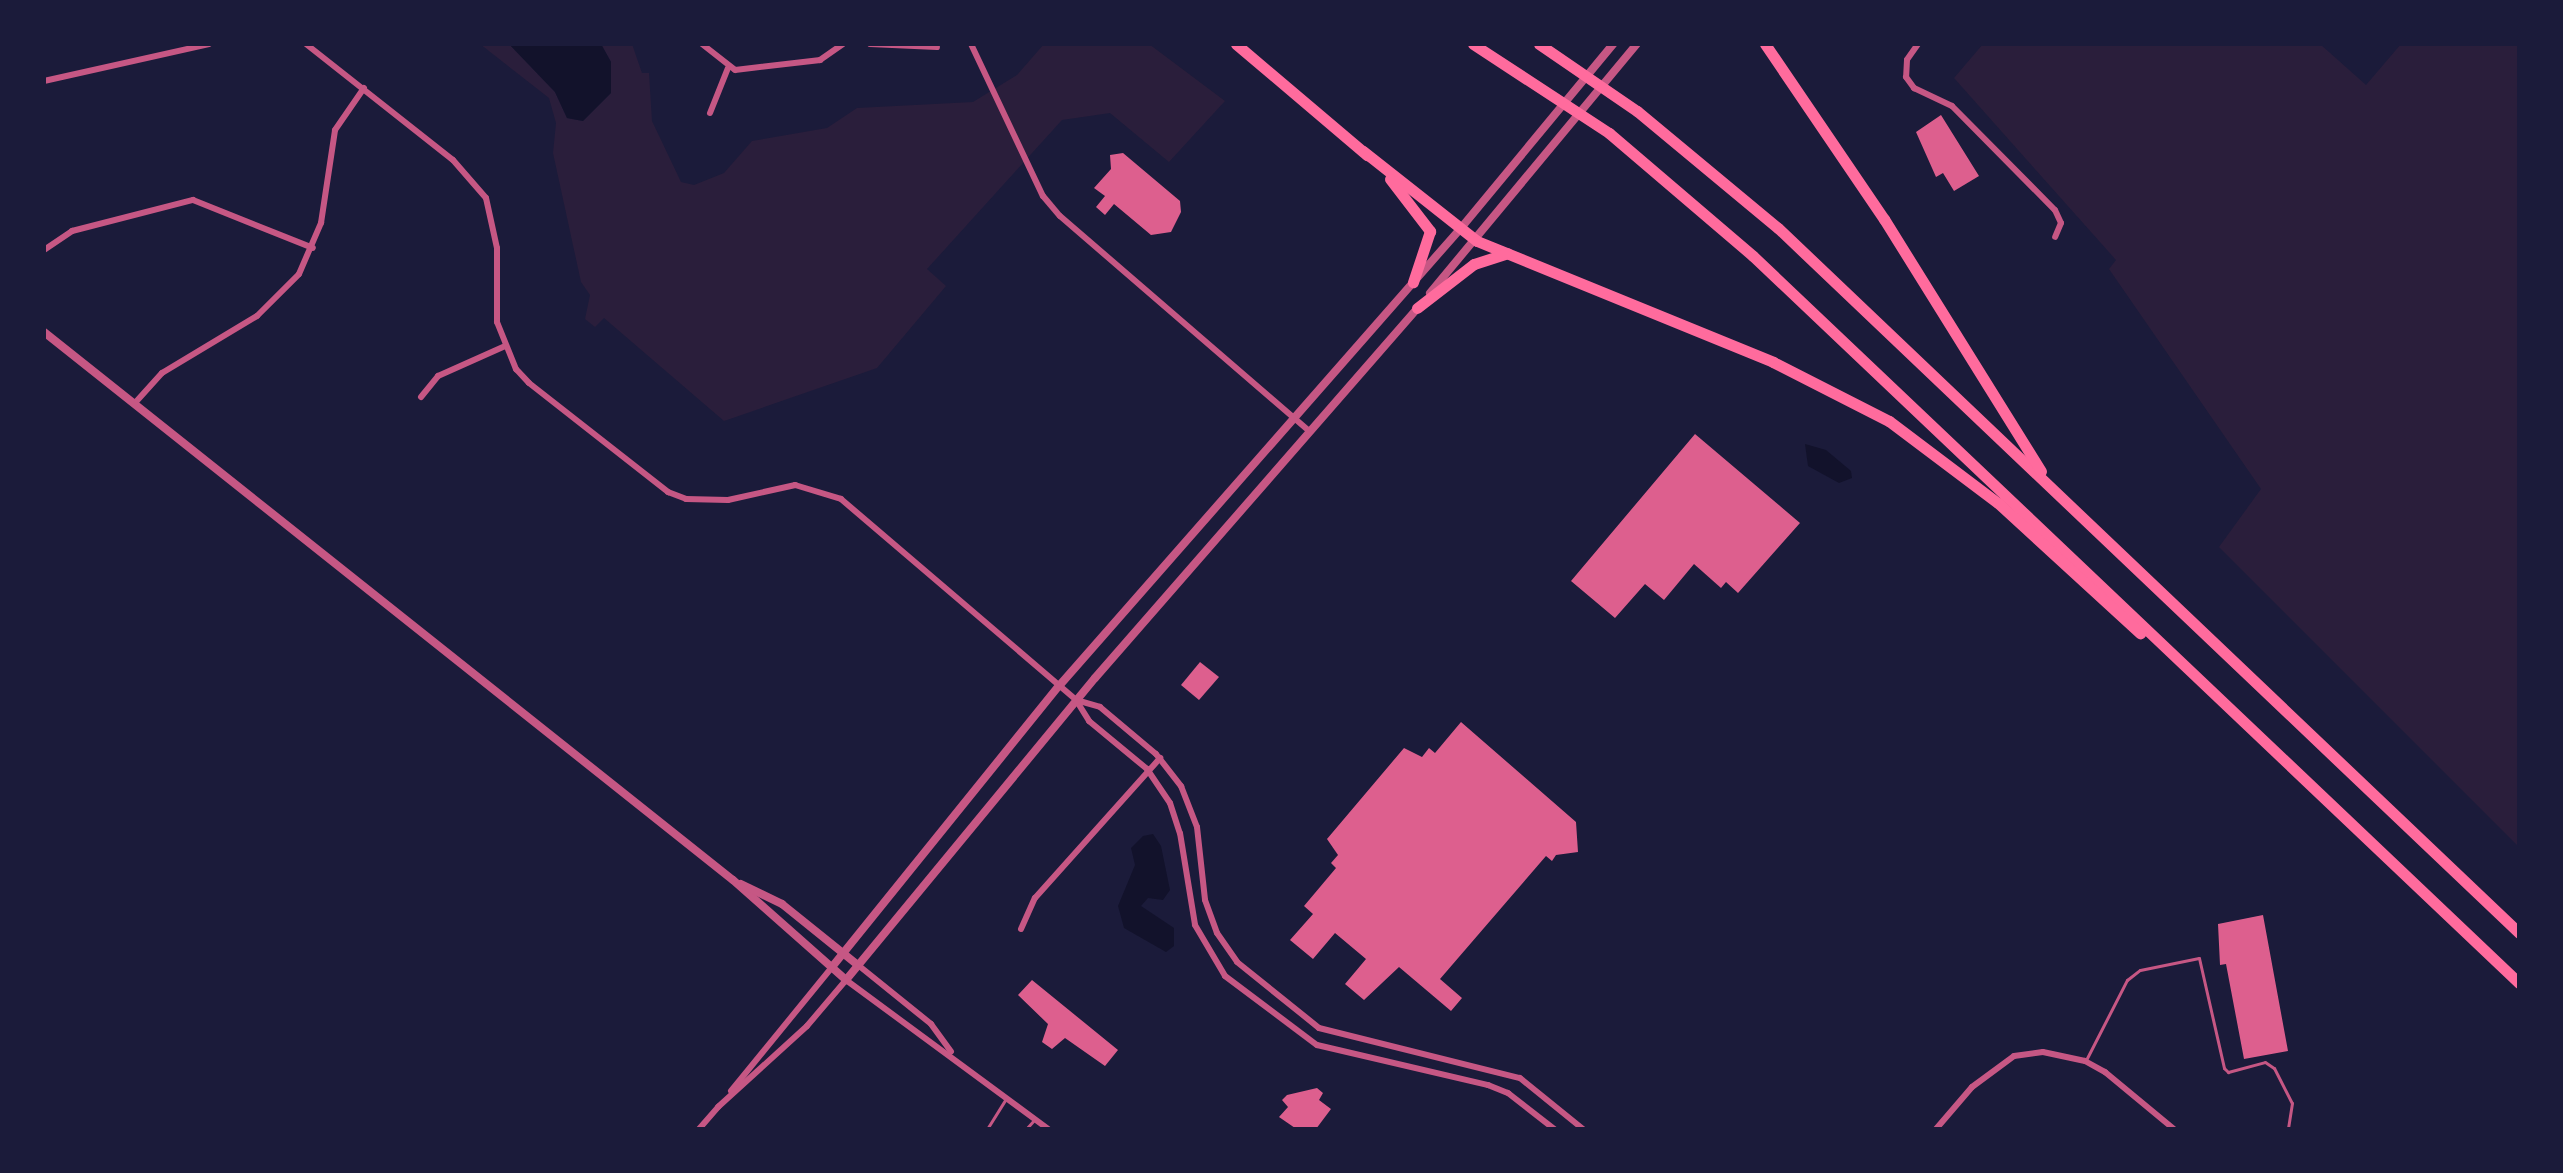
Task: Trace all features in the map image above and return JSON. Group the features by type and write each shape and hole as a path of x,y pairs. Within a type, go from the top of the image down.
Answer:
{"highway":[{"path":"1236,44 1363,151 1477,241 1773,362 1889,421 1998,503 2196,679"},
{"path":"1473,44 1535,81 1609,133 1832,329 2196,679 2519,983"},
{"path":"1539,44 1637,111 1778,228 2519,933"},
{"path":"1765,44 1884,219 2050,486"},
{"path":"1363,151 1427,224 1430,241 1413,282"},
{"path":"1417,308 1474,264 1507,253"}],"street":[{"path":"44,81 209,44"},
{"path":"306,44 453,160 486,198 497,248 497,322 505,346 529,383 668,492 686,499 728,500 795,485 835,495 1076,700 1089,721 1147,769 1170,803 1180,833 1195,925 1225,976 1317,1045 1488,1085 1508,1093 1554,1129"},
{"path":"702,44 728,68 820,60 841,45 850,44"},
{"path":"870,44 937,47"},
{"path":"971,44 1051,206 1308,430"},
{"path":"699,1129 1059,686 1461,228 1613,44"},
{"path":"718,1107 807,1026 1076,700 1308,430 1477,241 1637,44"},
{"path":"1918,44 1907,60 1906,77 1914,88 1952,106 2055,210 2061,223 2055,237"},
{"path":"710,113 728,68"},
{"path":"134,404 162,373 283,295 313,248 335,130 364,88"},
{"path":"44,250 72,231 193,200 313,248"},
{"path":"44,332 733,880 846,980 919,1039 953,1055 1048,1129"},
{"path":"421,397 438,376 505,346"},
{"path":"1076,700 1100,707 1160,758 1189,804 1205,900 1217,933 1237,962 1319,1028 1520,1078 1583,1129"},
{"path":"1021,929 1035,898 1160,758"},
{"path":"733,880 782,904 844,953 931,1024 953,1055"},
{"path":"1936,1129 1972,1087 2014,1056 2043,1052 2085,1061 2174,1129"}],"lane":[{"path":"2085,1061 2127,980 2140,970 2199,958 2224,1068 2228,1072 2265,1062 2274,1068 2292,1103 2288,1129"},
{"path":"987,1129 1007,1097"},
{"path":"1026,1129 1034,1119"}],"shaded area":[{"path":"480,44 509,44 555,92 567,118 583,121 611,93 611,62 601,44 632,44 642,73 649,73 652,121 681,182 694,185 724,173 752,141 827,128 857,108 973,102 1017,75 1044,44 1149,44 1225,101 1169,162 1110,113 1062,120 927,269 946,286 877,368 724,421 604,318 595,327 585,319 590,295 581,282 553,153 556,123 549,98"},
{"path":"509,44 601,44 611,62 611,93 583,121 567,118 555,92"},
{"path":"1983,44 2320,44 2366,85 2401,44 2519,44 2519,847 2219,547 2261,489 2109,269 2116,260 1954,78"},
{"path":"1805,444 1826,450 1851,471 1852,478 1839,483 1808,466"},
{"path":"1153,834 1161,846 1170,890 1163,900 1148,898 1141,906 1174,928 1174,946 1166,952 1124,928 1118,906 1135,865 1131,848 1143,836"}],"building":[{"path":"1941,115 1979,176 1954,191 1943,173 1936,177 1916,132"},
{"path":"1123,153 1180,201 1181,212 1171,232 1151,235 1114,204 1105,215 1096,207 1105,196 1094,188 1111,169 1110,155"},
{"path":"1695,434 1800,523 1738,593 1726,582 1721,588 1694,564 1664,600 1645,584 1615,618 1571,581"},
{"path":"1200,662 1219,677 1199,700 1181,685"},
{"path":"1461,722 1576,822 1578,852 1556,855 1552,861 1546,856 1440,979 1462,998 1451,1011 1399,967 1364,1000 1345,984 1366,959 1335,933 1313,959 1290,940 1313,914 1304,906 1336,868 1331,863 1338,855 1327,839 1404,748 1422,757 1429,748 1435,753"},
{"path":"2263,915 2288,1051 2244,1059 2226,964 2220,965 2218,924"},
{"path":"1032,980 1118,1050 1105,1066 1065,1038 1052,1049 1042,1042 1048,1024 1018,995"},
{"path":"1317,1088 1323,1093 1319,1100 1331,1109 1316,1129 1295,1128 1279,1117 1288,1107 1282,1100 1287,1095"}]}
